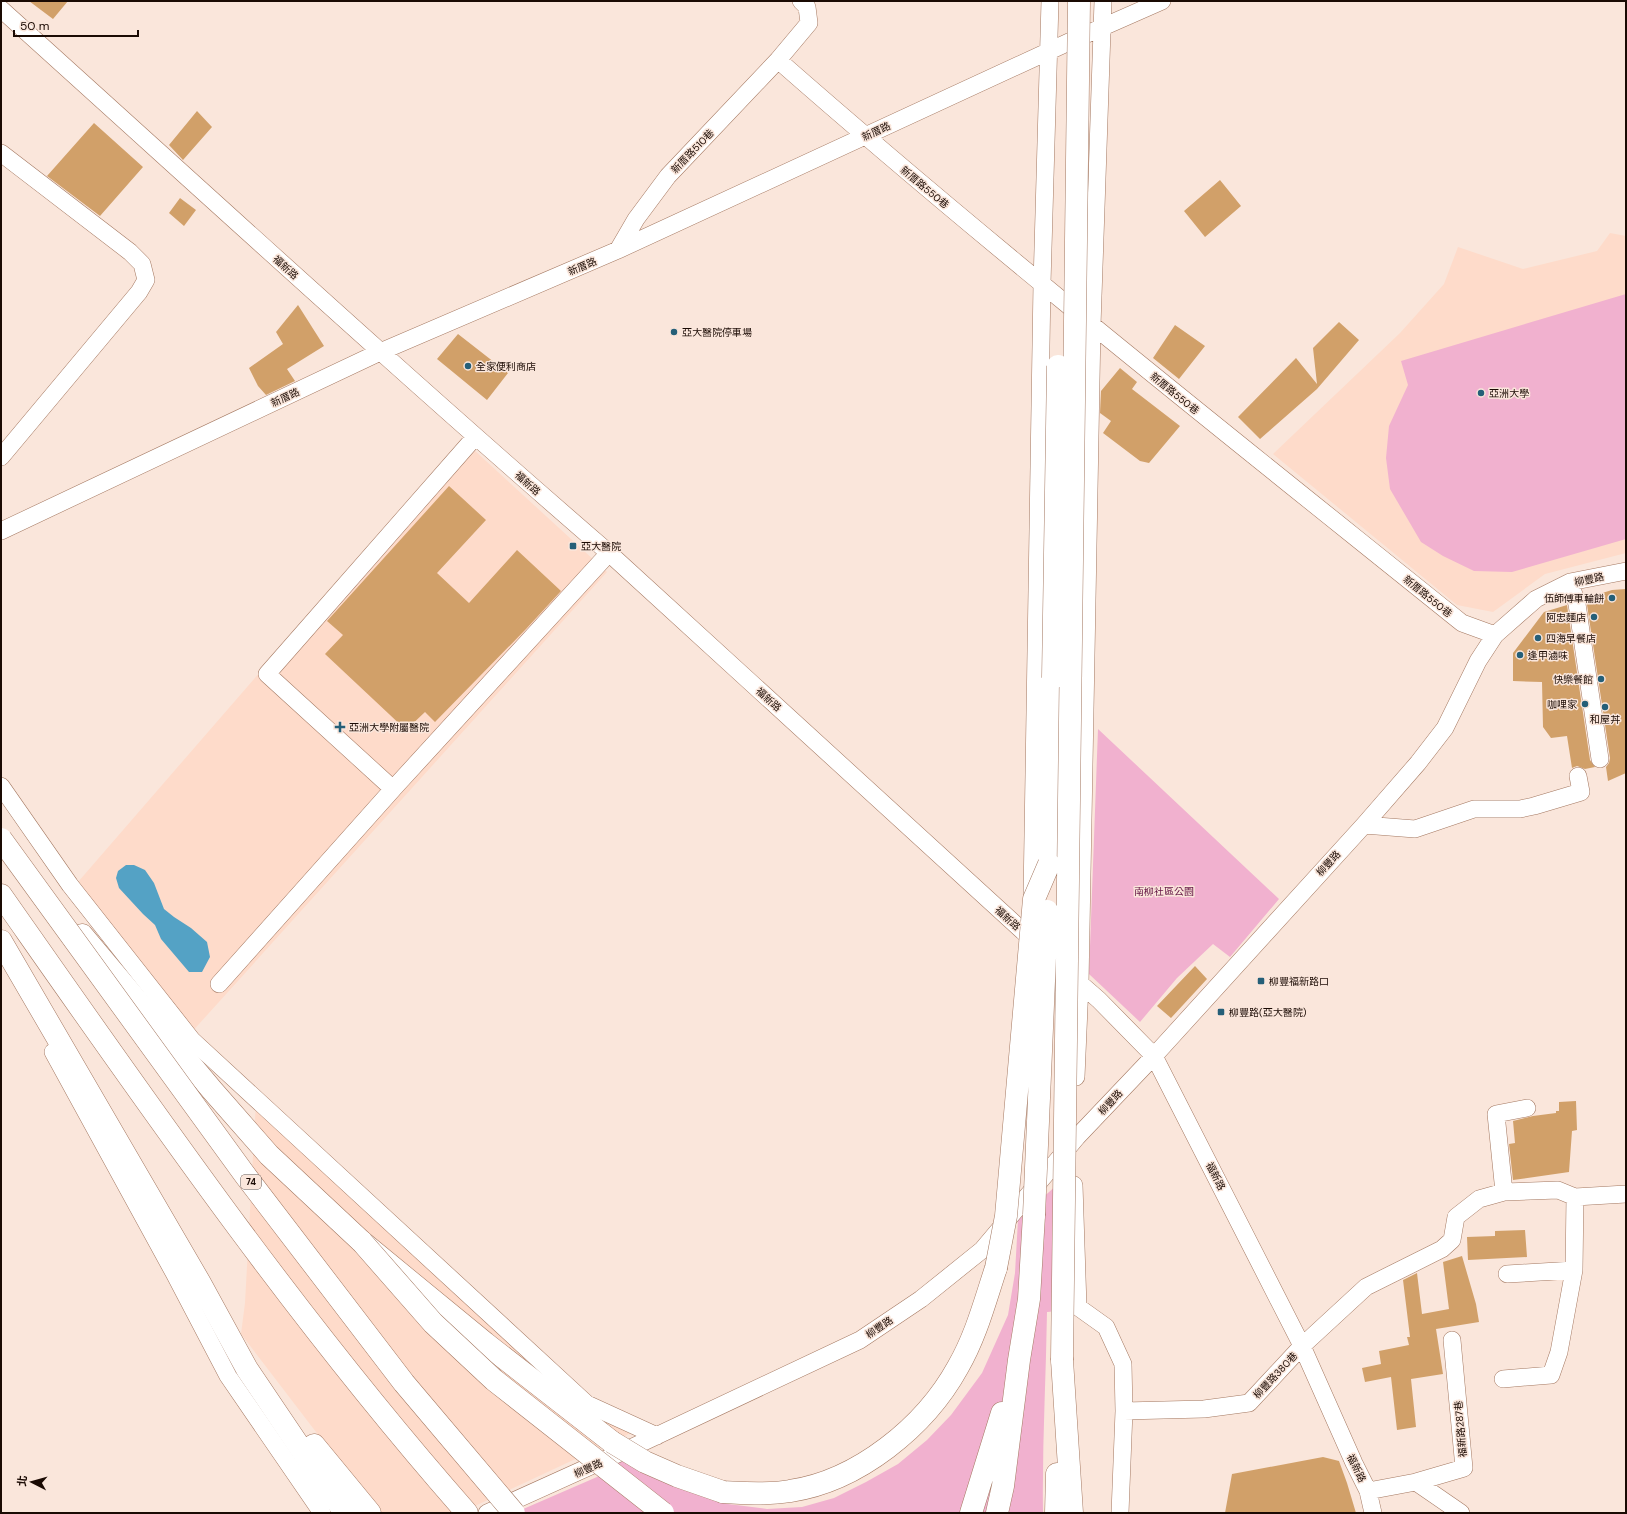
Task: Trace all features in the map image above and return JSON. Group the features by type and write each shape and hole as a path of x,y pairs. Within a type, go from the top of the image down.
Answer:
{"highway":[{"path":"997,1513 1003,1486 1019,1360 1029,1299 1034,1215 1049,864 1065,1"},
{"path":"1056,1513 1062,1360 1076,137 1079,1"},
{"path":"1,829 64,914 212,1090 269,1155 362,1242 574,1414 612,1442 646,1462 677,1476 723,1492 755,1494 790,1492 826,1482 853,1470 883,1452 918,1420 939,1395 958,1367 979,1320 996,1268 1006,1216 1034,899 1049,864"},
{"name":"74","path":"1,839 245,1174 394,1370 514,1513"},
{"path":"1,895 122,1068 251,1245 340,1360 430,1471 467,1513"},
{"path":"1,941 200,1283 247,1369 334,1498 346,1513"},
{"path":"362,1242 433,1323 494,1380 663,1513"},
{"path":"200,1283 299,1426 370,1513"},
{"path":"971,1513 1019,1360"},
{"path":"1062,1360 1072,1513"}],"street":[{"path":"1009,1218 1032,940 1042,284 1050,1"},
{"path":"1103,1 1092,326 1080,984 1073,1142 1078,1307 1106,1327 1123,1364 1124,1411 1120,1513"},
{"name":"新厝路","path":"1,531 380,352 618,250 1049,51 1162,1"},
{"name":"新厝路510巷","path":"618,250 636,219 668,176 778,60 809,23 806,3"},
{"name":"福新路","path":"1,9 380,352 475,437 609,553 1080,984 1154,1056 1302,1346 1368,1491 1374,1513"},
{"path":"778,60 865,136"},
{"name":"新厝路550巷","path":"865,136 1092,326 1462,623 1495,635"},
{"path":"1,153 130,252 142,264 146,280 139,292 1,457"},
{"path":"393,789 267,674 475,437"},
{"path":"219,984 393,789 609,553"},
{"name":"柳豐路","path":"487,1513 657,1436 860,1340 921,1299 982,1250 1073,1142 1154,1056 1364,825 1445,728 1478,661 1495,635 1536,599 1570,582 1626,571"},
{"path":"1570,582 1577,604 1600,759"},
{"path":"1364,825 1415,829 1474,810 1520,809 1534,806 1581,792 1578,776"},
{"path":"1,786 70,885 192,1040 587,1404 657,1436"},
{"path":"1,959 10,972 228,1376 322,1513"},
{"path":"1504,1192 1496,1114 1527,1108"},
{"name":"柳豐路380巷","path":"1124,1411 1204,1409 1249,1403 1302,1346 1366,1287 1442,1249 1452,1240 1456,1217 1479,1199 1504,1192 1558,1190 1575,1197 1626,1194"},
{"path":"1503,1379 1551,1375 1559,1352 1574,1270 1575,1197"},
{"path":"1506,1274 1574,1270"},
{"name":"福新路287巷","path":"1368,1491 1416,1482 1464,1468 1452,1340"},
{"path":"1416,1482 1461,1513"}],"shaded area":[{"name":"亞洲大學","path":"1610,233 1626,236 1626,553 1545,574 1493,612 1457,605 1273,454 1400,333 1444,284 1458,247 1523,269 1597,251"},
{"name":"亞洲大學附屬醫院","path":"462,439 607,572 190,1034 78,882"},
{"path":"256,1101 631,1433 460,1513 378,1513 241,1334 245,1303"}],"green space":[{"name":"亞洲大學","path":"1626,294 1626,539 1512,572 1474,571 1443,556 1421,542 1390,489 1386,458 1389,426 1408,385 1401,361"},
{"name":"南柳社區公園","path":"1098,729 1279,899 1230,957 1213,944 1177,978 1140,1022 1089,974"},
{"path":"1069,1174 1071,1310 1047,1312 1043,1513 514,1513 597,1477 623,1460 695,1492 728,1504 767,1509 802,1507 834,1498 898,1464 927,1440 951,1415 982,1373 1008,1315 1015,1273 1018,1220"}],"water":[{"path":"126,865 134,865 145,870 154,883 164,909 191,928 207,942 210,957 202,972 189,972 161,939 155,925 119,888 116,878 118,871"}],"building":[{"path":"29,1 68,1 53,19"},
{"path":"197,111 212,127 183,160 169,145"},
{"path":"94,123 143,167 100,216 47,176"},
{"path":"1220,180 1241,206 1205,237 1184,211"},
{"path":"180,198 196,210 184,226 169,213"},
{"path":"298,305 324,346 287,369 295,381 266,395 258,386 249,368 283,344 276,332"},
{"path":"1339,322 1359,340 1317,389 1260,439 1238,417 1296,358 1317,384 1313,348"},
{"path":"1175,325 1205,346 1179,379 1153,358"},
{"path":"458,334 508,373 487,400 437,359"},
{"path":"1120,368 1137,382 1132,389 1180,426 1149,463 1140,461 1103,433 1111,421 1100,413 1101,391"},
{"name":"亞洲大學附屬醫院","path":"449,486 486,520 437,573 469,603 517,550 561,591 435,722 425,712 406,730 325,654 343,635 327,621"},
{"path":"1626,589 1626,773 1608,781 1606,767 1610,758 1586,598 1612,590"},
{"path":"1567,605 1590,760 1595,767 1585,769 1577,766 1572,768 1567,736 1551,738 1543,727 1542,682 1513,681 1513,653 1544,612"},
{"path":"1195,966 1207,979 1171,1018 1157,1006"},
{"path":"1576,1101 1577,1130 1572,1131 1569,1172 1513,1180 1509,1144 1515,1143 1513,1121 1533,1116 1556,1113 1556,1111 1559,1111 1559,1102"},
{"path":"1525,1230 1527,1257 1468,1260 1467,1237 1495,1236 1495,1231"},
{"path":"1462,1256 1476,1304 1479,1322 1436,1329 1443,1374 1411,1379 1416,1427 1397,1430 1391,1377 1365,1382 1362,1368 1381,1364 1379,1351 1409,1345 1407,1337 1410,1337 1403,1280 1417,1273 1422,1314 1449,1309 1443,1262"},
{"path":"1323,1457 1339,1461 1356,1513 1225,1513 1232,1474"}],"place":[{"name":"亞大醫院停車場","path":"674,332"},
{"name":"全家便利商店","path":"468,366"},
{"name":"亞洲大學","path":"1481,393"},
{"name":"亞大醫院","path":"573,546"},
{"name":"伍師傅車輪餅","path":"1612,598"},
{"name":"阿忠麵店","path":"1594,617"},
{"name":"四海早餐店","path":"1538,638"},
{"name":"逢甲滷味","path":"1520,655"},
{"name":"快樂餐館","path":"1601,679"},
{"name":"咖哩家","path":"1585,704"},
{"name":"和屋丼","path":"1605,707"},
{"name":"亞洲大學附屬醫院","path":"340,727"},
{"name":"柳豐福新路口","path":"1261,981"},
{"name":"柳豐路(亞大醫院)","path":"1221,1012"}]}
